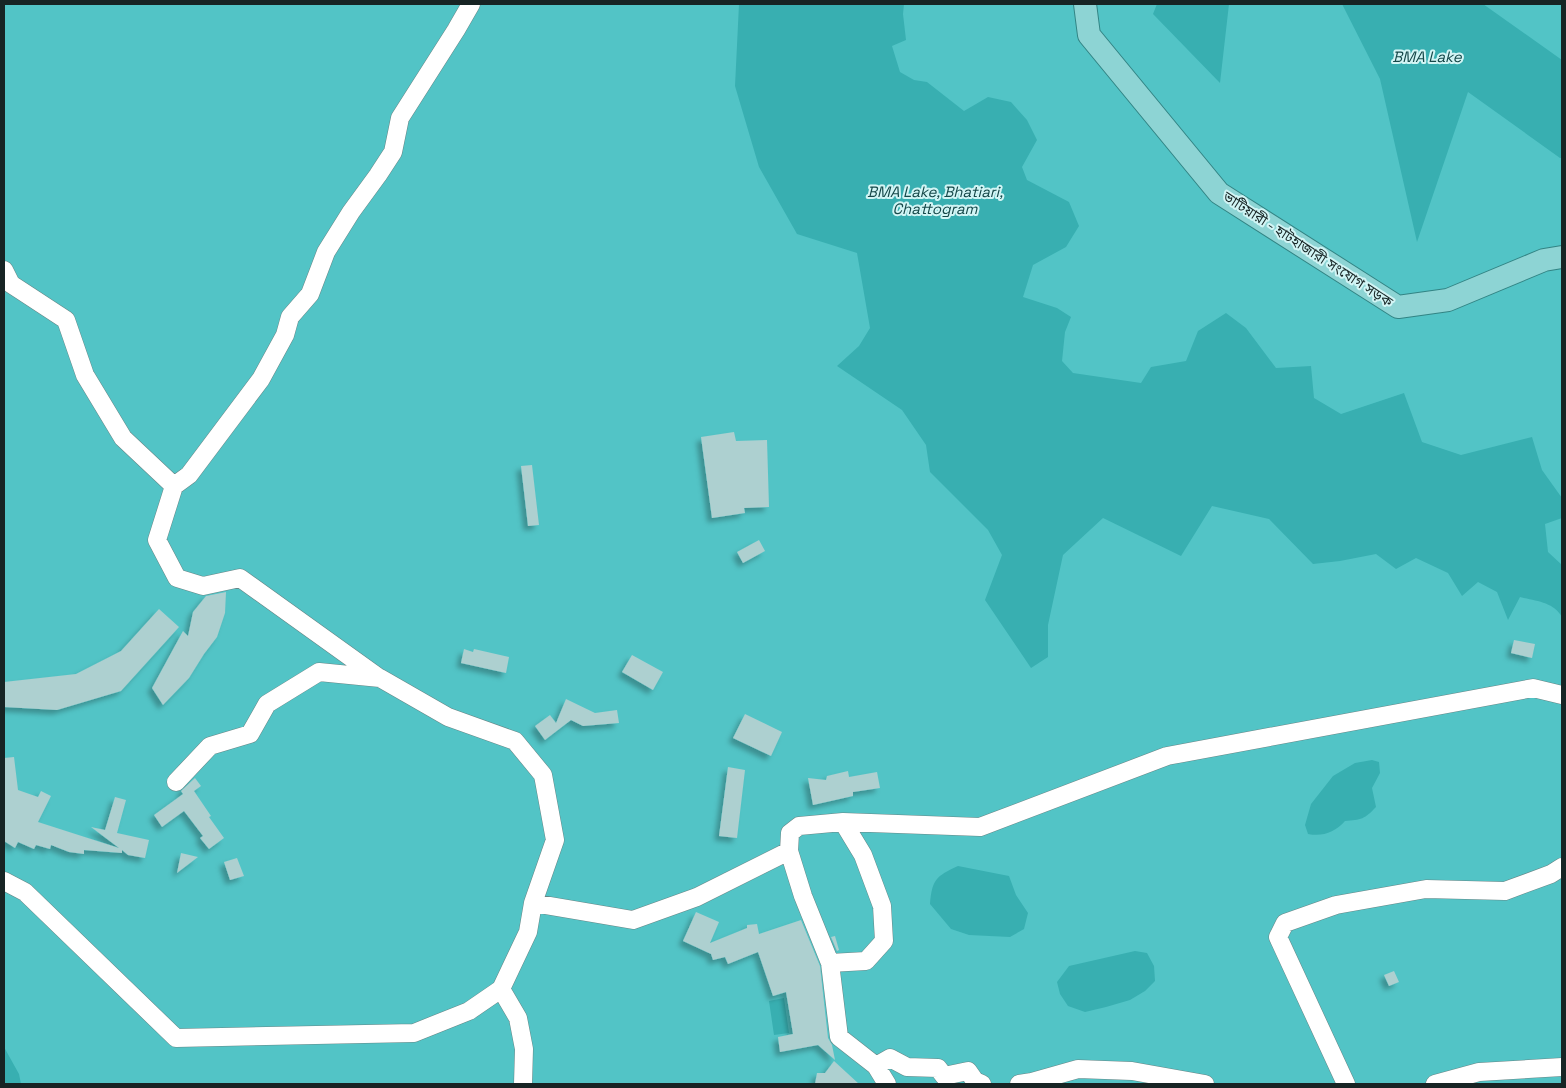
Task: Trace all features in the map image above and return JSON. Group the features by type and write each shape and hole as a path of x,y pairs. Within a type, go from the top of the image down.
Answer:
{"main road":[{"name":"ভাটিয়ারী - হাটহাজারী সংযোগ সড়ক","path":"1085,4 1089,35 1219,193 1398,307 1448,300 1544,260 1562,257"}],"street":[{"path":"4,881 25,892 176,1038 414,1033 469,1012 501,989 528,932 533,903 555,840 543,775 515,741 448,717 380,678 240,578 203,586 177,578 158,540 174,486 189,475 261,379 285,335 290,317 310,294 326,252 393,152 400,118 471,4"},
{"path":"4,270 12,284 66,320 85,375 123,438 174,486"},
{"path":"176,782 210,746 250,734 267,704 319,672 380,678"},
{"path":"887,1084 876,1066 839,1037 830,963 803,896 789,851 790,833 799,826 844,822 980,827 1167,756 1533,688 1562,695"},
{"path":"830,963 866,961 884,941 882,906 863,855 844,822"},
{"path":"533,903 633,920 697,897 789,851"},
{"path":"1346,1084 1278,937 1285,923 1336,905 1426,889 1505,891 1551,874 1562,867"},
{"path":"501,989 518,1018 524,1049 523,1084"},
{"path":"876,1066 890,1058 907,1068 924,1066 938,1068 942,1080 968,1071 975,1081 982,1084"},
{"path":"1436,1084 1479,1072 1562,1067"},
{"path":"1019,1084 1078,1069 1132,1071 1205,1084"}],"shaded area":[{"path":"4,4 1562,4 1562,1084 4,1084"}],"water":[{"name":"BMA Lake, Bhatiari, Chattogram","path":"739,4 904,4 903,14 906,40 892,46 900,72 914,80 927,82 964,111 988,97 1011,102 1027,120 1037,140 1022,167 1027,180 1069,202 1079,226 1066,247 1033,265 1023,297 1057,308 1071,317 1065,332 1062,361 1073,373 1141,383 1151,367 1186,361 1198,331 1226,313 1246,328 1276,368 1311,366 1314,398 1341,414 1404,393 1422,442 1461,455 1532,437 1542,470 1562,498 1562,518 1545,524 1548,552 1562,565 1562,617 1559,612 1549,605 1520,597 1508,620 1497,592 1478,582 1462,596 1448,573 1416,558 1396,569 1376,554 1313,564 1269,519 1212,506 1181,556 1103,518 1063,555 1048,625 1048,657 1031,668 985,600 1002,555 988,530 930,472 926,445 902,410 837,366 859,346 870,328 857,253 797,234 759,167 735,86"},
{"path":"1157,4 1229,4 1220,83 1153,14"},
{"name":"BMA Lake","path":"1342,4 1483,4 1562,60 1562,158 1468,92 1417,242 1380,79"},
{"path":"1372,760 1379,762 1380,773 1372,788 1376,807 1366,816 1345,821 1328,833 1319,835 1308,834 1305,825 1311,804 1333,776 1355,763"},
{"path":"958,866 1009,876 1016,895 1028,913 1024,929 1010,937 969,935 951,929 930,904 932,889 936,880"},
{"path":"1135,951 1147,953 1154,966 1155,981 1145,991 1130,1000 1085,1012 1068,1006 1060,994 1057,982 1069,966"},
{"path":"784,998 789,1033 774,1035 769,1001"},
{"path":"4,1047 19,1074 21,1084 4,1084"}],"building":[{"path":"734,432 736,441 767,440 769,507 744,508 745,513 712,518 701,437"},
{"path":"532,465 539,525 528,526 521,466"},
{"path":"759,540 765,551 743,563 737,552"},
{"path":"226,592 225,613 217,637 189,678 163,705 152,688 183,631 188,636 193,612 206,596"},
{"path":"159,609 179,627 121,691 57,710 4,707 4,682 76,674 121,651"},
{"path":"1514,640 1535,644 1532,658 1511,653"},
{"path":"464,649 473,652 474,649 509,657 506,673 461,663"},
{"path":"632,655 663,672 653,690 622,672"},
{"path":"566,699 595,713 617,710 619,723 583,726 571,720 545,740 535,726 550,715 556,723"},
{"path":"745,714 782,732 771,756 733,738"},
{"path":"14,757 18,790 38,797 41,791 51,796 38,822 119,848 91,827 105,830 115,797 126,800 117,833 149,840 145,858 128,855 122,850 122,853 84,850 84,854 69,852 51,845 50,849 36,845 34,849 18,842 15,848 4,841 4,758"},
{"path":"728,767 745,770 737,838 719,836"},
{"path":"848,771 849,777 877,772 880,788 853,792 853,796 813,805 808,778 826,780 827,776"},
{"path":"195,778 201,786 194,791 224,838 209,849 200,838 203,836 184,811 162,827 154,815 183,794 181,791"},
{"path":"181,853 198,857 177,873"},
{"path":"237,858 244,876 230,880 224,862"},
{"path":"696,912 719,922 710,943 747,928 747,925 757,924 759,934 801,920 820,966 828,1038 832,1045 835,1060 818,1045 780,1052 778,1037 793,1034 786,992 773,996 758,952 728,964 725,957 713,960 711,954 683,941"},
{"path":"835,936 839,950 837,951 831,937"},
{"path":"1394,971 1399,982 1389,986 1384,975"},
{"path":"834,1061 859,1084 815,1084 817,1073 825,1073"}]}
